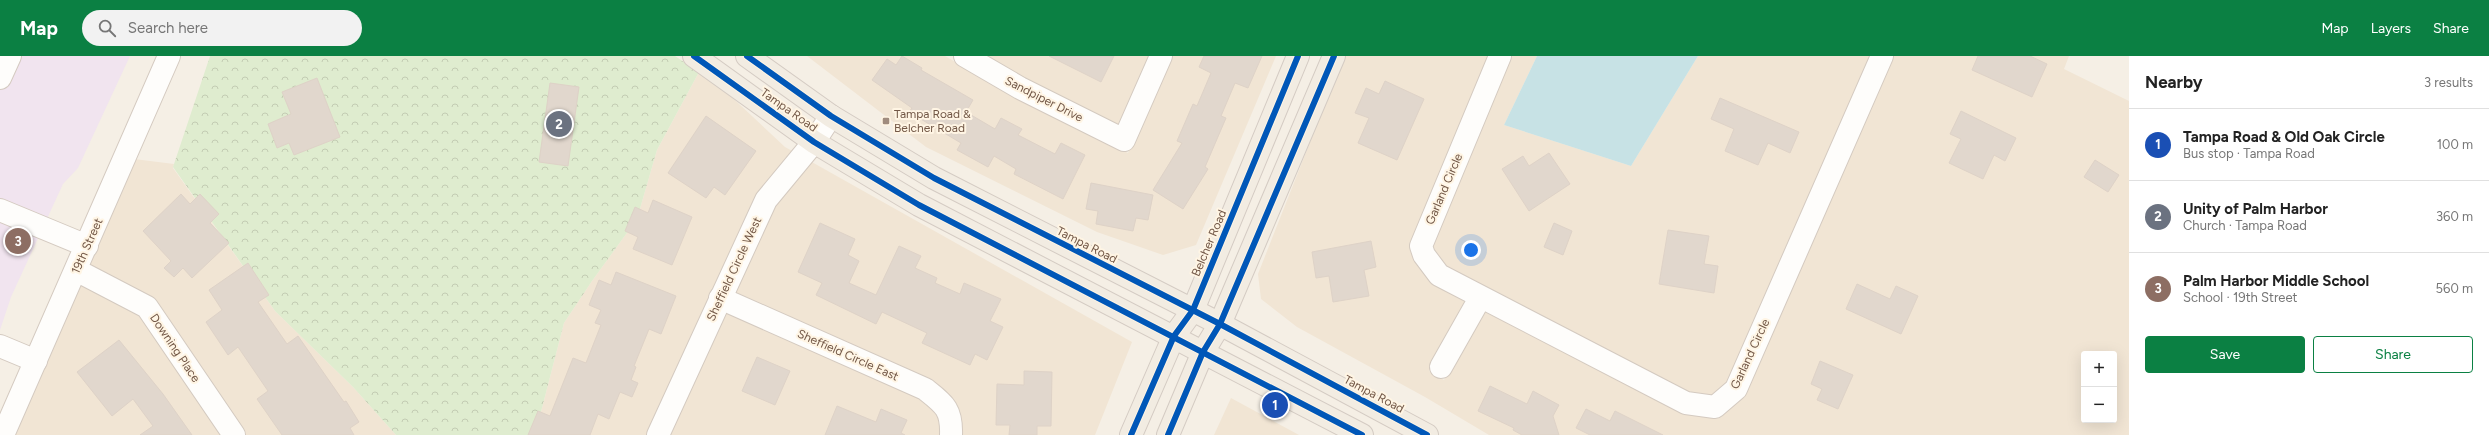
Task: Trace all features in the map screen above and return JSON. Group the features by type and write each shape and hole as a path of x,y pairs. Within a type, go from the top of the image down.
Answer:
{"main road":[{"name":"Tampa Road","path":"694,56 814,142 919,205 1174,336 1362,435"},
{"name":"Tampa Road","path":"747,56 831,116 941,182 1220,324 1427,435"},
{"name":"Belcher Road","path":"1131,435 1174,336 1193,310 1298,56"},
{"path":"1168,435 1203,352 1220,324 1334,56"}],"street":[{"path":"0,78 10,56"},
{"name":"19th Street","path":"3,435 169,56"},
{"name":"Sandpiper Drive","path":"964,56 1020,88 1124,140 1161,56"},
{"name":"Garland Circle","path":"1500,56 1421,246 1424,254 1438,275 1480,298 1686,403 1715,407 1736,389 1882,56"},
{"name":"Sheffield Circle West","path":"658,435 766,200 814,142 831,116"},
{"path":"0,210 87,246"},
{"name":"Downing Place","path":"76,270 147,307 234,435"},
{"name":"Sheffield Circle East","path":"720,298 925,389 947,406 951,424 951,435"},
{"path":"1441,367 1480,298"},
{"path":"0,346 36,361"}],"shaded area":[{"path":"0,56 130,56 78,168 63,184 11,297 0,330"},
{"path":"807,56 945,56 1016,97 1128,153 1171,56 1276,56 1196,245 1163,255 1097,232 926,147"},
{"path":"985,56 1151,56 1120,127 1025,79"},
{"path":"1344,56 1490,56 1412,242 1434,284 1467,303 1429,371 1444,380 1483,311 1682,412 1713,417 1892,56 2069,56 2064,69 2129,101 2129,435 1489,435 1425,397 1297,327 1261,299 1258,274"},
{"path":"1510,56 1537,56 1504,125 1631,166 1698,56 1873,56 1729,383 1713,397 1690,393 1445,267 1431,245"},
{"path":"699,72 722,88 785,147 794,152 648,435 535,435 564,323 592,281 637,219 657,150"},
{"path":"134,159 174,164 173,168 275,311 353,387 396,435 246,435 155,301 88,265"},
{"path":"810,161 1132,342 1095,435 960,435 960,420 956,403 931,381 732,292 774,205"},
{"path":"80,284 141,315 222,435 13,435"},
{"path":"724,311 920,397 939,412 942,435 668,435"},
{"path":"1231,398 1299,435 1214,435"}],"green space":[{"path":"210,56 675,56 699,72 657,150 637,219 592,281 564,323 535,435 396,435 353,387 275,311 173,167"}],"water":[{"path":"1537,56 1698,56 1631,166 1504,125"}],"building":[{"path":"902,56 922,68 921,70 973,100 966,112 995,129 1001,118 1022,129 1018,135 1055,154 1061,143 1085,155 1063,199 1014,174 1016,169 994,156 988,167 957,150 961,143 909,112 912,108 872,80 887,59 896,65"},
{"path":"1049,56 1114,56 1101,82"},
{"path":"1204,56 1262,56 1248,88 1235,83 1221,116 1226,118 1205,167 1208,169 1183,209 1153,190 1182,143 1177,141 1193,104 1197,106 1211,73 1199,67"},
{"path":"1978,56 2030,56 2047,64 2032,97 1972,70"},
{"path":"317,78 340,137 294,155 289,143 277,148 268,124 291,114 282,92"},
{"path":"1385,81 1424,99 1397,160 1358,143 1369,118 1355,113 1366,88 1379,94"},
{"path":"550,83 579,87 568,166 539,162"},
{"path":"1720,98 1799,132 1790,153 1768,143 1758,165 1725,151 1734,129 1711,119"},
{"path":"1961,111 2016,138 2005,161 1994,155 1983,179 1949,163 1961,139 1950,134"},
{"path":"706,116 756,151 725,195 714,187 706,198 668,173"},
{"path":"1549,153 1570,184 1529,211 1502,169 1523,156 1529,166"},
{"path":"2095,160 2119,175 2108,192 2084,177"},
{"path":"1091,183 1153,195 1148,220 1136,218 1133,231 1096,224 1098,211 1086,209"},
{"path":"181,194 190,204 200,194 219,214 210,223 229,243 192,278 183,268 174,277 164,268 171,261 143,231"},
{"path":"653,200 692,217 672,265 633,249 638,237 625,231 635,207 648,213"},
{"path":"820,223 855,239 848,255 859,261 849,283 876,295 899,246 921,256 915,268 937,278 935,283 960,294 964,283 1001,299 990,321 1003,327 987,360 975,354 970,365 922,343 927,333 882,312 876,324 816,295 822,283 798,272"},
{"path":"1554,223 1572,231 1563,255 1544,247"},
{"path":"1668,230 1709,236 1704,264 1718,266 1714,293 1659,284"},
{"path":"1371,241 1376,267 1364,270 1369,296 1333,302 1329,276 1316,278 1312,252"},
{"path":"248,263 269,295 258,302 287,344 298,336 344,402 346,401 359,422 350,428 354,435 282,435 257,399 268,391 238,347 228,355 206,322 222,310 209,290"},
{"path":"616,272 676,296 661,334 649,329 634,366 636,367 631,380 638,383 632,397 620,392 609,419 598,414 590,435 528,435 538,411 550,416 573,358 586,363 601,325 595,323 601,310 589,305 599,280 611,285"},
{"path":"1857,284 1890,299 1896,286 1918,296 1901,334 1846,309"},
{"path":"119,340 163,394 192,435 140,435 153,426 133,399 112,416 77,372"},
{"path":"757,357 790,371 775,405 742,391"},
{"path":"1820,361 1853,375 1838,409 1817,400 1822,389 1811,384"},
{"path":"1024,371 1052,372 1051,426 1037,426 1037,435 1009,435 1010,425 996,425 997,384 1024,385"},
{"path":"1490,386 1527,404 1533,391 1559,405 1553,416 1559,435 1522,435 1513,430 1514,428 1478,411"},
{"path":"837,406 876,422 881,409 907,420 901,433 905,435 825,435"},
{"path":"1586,409 1610,421 1615,411 1663,435 1590,435 1576,428"}],"cycle path":[{"path":"694,56 814,142 919,205 1362,435"},
{"path":"747,56 831,116 934,178 1220,324 1427,435"},
{"path":"1131,435 1174,336 1193,310 1298,56"},
{"path":"1168,435 1203,352 1220,324 1334,56"}],"place":[{"name":"Tampa Road & Belcher Road","path":"886,121"},
{"name":"Unity of Palm Harbor","path":"559,124"},
{"name":"Palm Harbor Middle School","path":"18,241"},
{"name":"Tampa Road & Old Oak Circle","path":"1275,405"}]}
